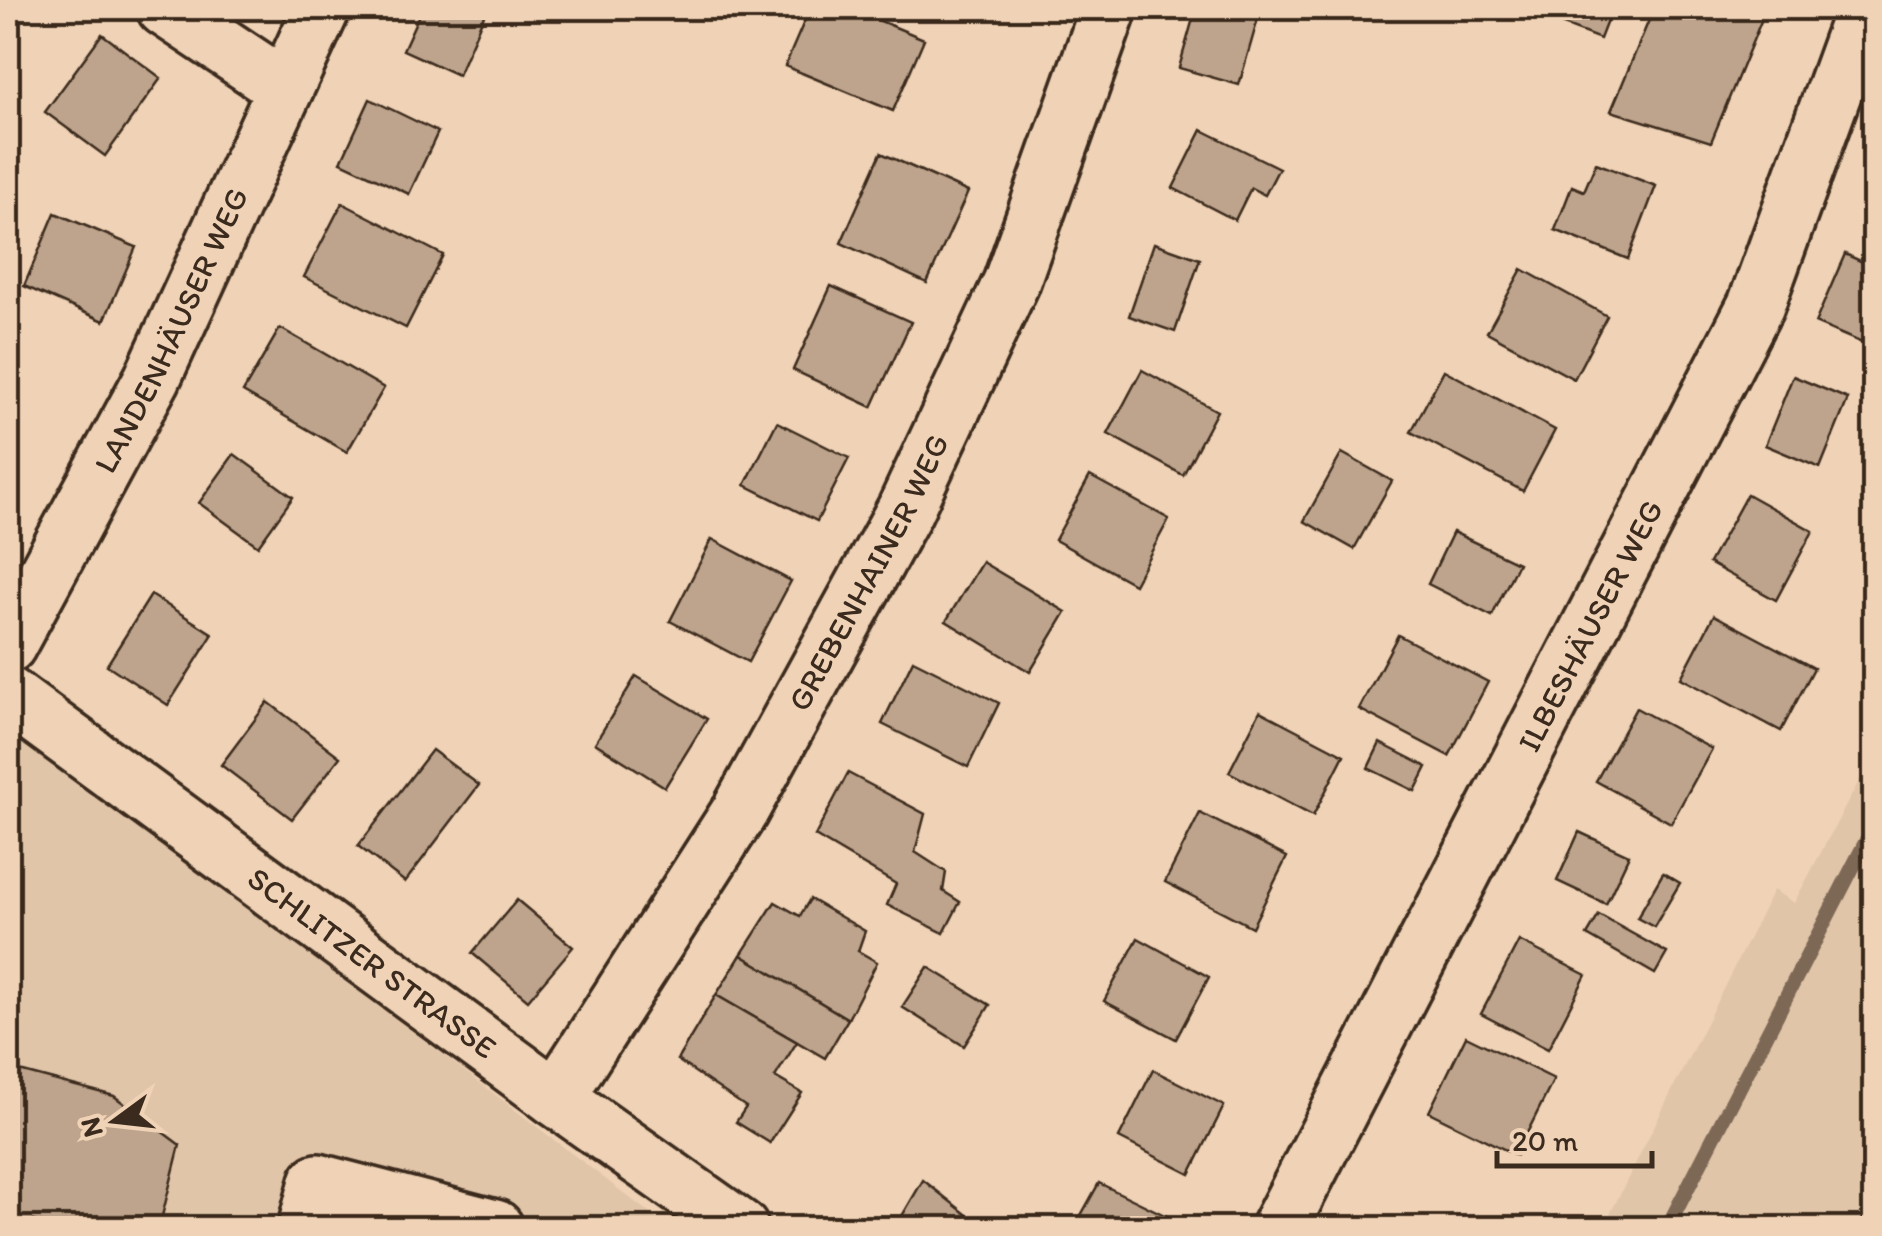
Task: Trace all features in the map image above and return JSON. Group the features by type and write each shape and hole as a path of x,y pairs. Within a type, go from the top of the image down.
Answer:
{"street":[{"path":"164,8 285,88"},
{"name":"LANDENHÄUSER WEG","path":"8,645 152,379 322,8"},
{"name":"GREBENHAINER WEG","path":"556,1098 740,811 905,510 1012,283 1109,8"},
{"name":"ILBESHÄUSER WEG","path":"1279,1228 1756,305 1864,8"},
{"name":"SCHLITZER STRASSE","path":"8,694 556,1098 740,1228"},
{"path":"306,1228 318,1182 495,1228"}],"shaded area":[{"path":"8,728 432,1046 669,1228 8,1228"},
{"path":"1874,753 1874,1228 1603,1228 1773,890 1794,903"}],"building":[{"path":"422,8 487,8 458,75 403,50"},
{"path":"810,8 849,8 924,39 893,111 785,66"},
{"path":"1196,8 1261,8 1239,85 1179,68"},
{"path":"1519,8 1612,8 1600,39"},
{"path":"1654,8 1766,9 1711,142 1611,111"},
{"path":"102,34 161,78 105,156 45,112"},
{"path":"370,99 438,132 409,194 341,162"},
{"path":"1202,130 1279,168 1265,195 1251,188 1235,220 1173,188"},
{"path":"881,153 968,192 927,283 841,243"},
{"path":"1596,163 1656,186 1628,259 1555,230 1572,186 1584,191"},
{"path":"342,203 443,255 406,328 304,277"},
{"path":"55,213 136,247 104,321 24,286"},
{"path":"1154,243 1200,259 1175,332 1129,316"},
{"path":"1845,254 1874,267 1874,348 1815,323"},
{"path":"1522,269 1607,316 1574,379 1487,332"},
{"path":"831,286 911,322 872,407 793,370"},
{"path":"280,328 384,388 347,452 243,392"},
{"path":"1142,370 1217,411 1183,475 1108,434"},
{"path":"1444,370 1555,430 1523,491 1411,432"},
{"path":"1793,376 1848,399 1820,468 1765,445"},
{"path":"777,422 849,458 817,521 745,485"},
{"path":"1342,453 1392,481 1354,549 1304,521"},
{"path":"234,454 293,497 258,546 199,503"},
{"path":"1090,476 1169,519 1134,584 1055,540"},
{"path":"1747,494 1813,531 1776,600 1709,563"},
{"path":"1453,532 1518,563 1492,616 1428,584"},
{"path":"712,539 791,581 748,662 670,621"},
{"path":"982,562 1066,612 1030,672 946,621"},
{"path":"151,595 213,634 168,705 107,665"},
{"path":"1714,615 1814,668 1781,731 1681,678"},
{"path":"1398,635 1488,682 1449,756 1359,709"},
{"path":"913,660 999,703 968,767 882,724"},
{"path":"636,676 707,719 665,787 595,743"},
{"path":"268,702 340,757 292,819 221,765"},
{"path":"1636,708 1712,749 1671,823 1596,781"},
{"path":"1260,711 1344,755 1313,816 1229,772"},
{"path":"1380,743 1427,767 1415,791 1368,768"},
{"path":"432,750 479,785 405,882 358,846"},
{"path":"848,773 925,814 915,852 946,872 943,891 960,902 944,933 887,905 896,884 815,836"},
{"path":"1200,813 1287,857 1252,927 1165,882"},
{"path":"1579,832 1629,855 1606,904 1557,881"},
{"path":"1663,873 1680,883 1654,927 1637,918"},
{"path":"810,899 865,931 858,951 877,962 848,1019 741,955 775,902 800,916"},
{"path":"517,900 573,947 528,1000 472,953"},
{"path":"1599,915 1667,953 1655,974 1587,935"},
{"path":"1138,938 1209,977 1176,1039 1104,1001"},
{"path":"1519,941 1586,975 1548,1049 1481,1014"},
{"path":"741,955 848,1019 825,1058 716,995"},
{"path":"928,967 990,1005 964,1046 902,1007"},
{"path":"716,995 797,1042 775,1077 802,1093 770,1143 736,1122 746,1107 677,1060"},
{"path":"1466,1036 1554,1079 1516,1155 1429,1112"},
{"path":"8,1068 114,1096 180,1145 159,1228 63,1228 33,1221 30,1228 8,1228"},
{"path":"1153,1070 1224,1106 1190,1174 1119,1138"},
{"path":"923,1180 980,1225 978,1228 895,1228"},
{"path":"1099,1183 1183,1224 1181,1228 1074,1228"}],"waterway":[{"path":"1667,1228 1874,826"}],"tram line":[{"path":"1858,1228 1874,1196"}]}
